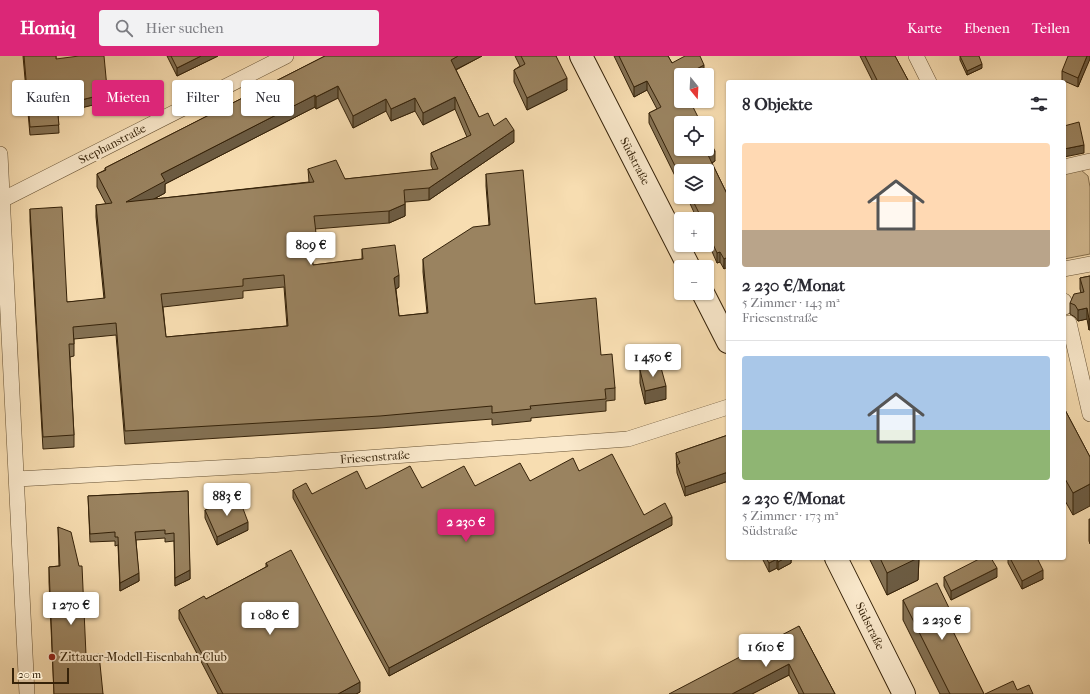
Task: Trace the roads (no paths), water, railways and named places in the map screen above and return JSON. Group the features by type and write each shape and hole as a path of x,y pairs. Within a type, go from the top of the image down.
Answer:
{"main road":[{"name":"Südstraße","path":"581,56 685,260"},
{"path":"707,300 726,338"},
{"name":"Südstraße","path":"837,560 904,694"}],"street":[{"name":"Stephanstraße","path":"2,200 286,56"},
{"path":"916,56 928,80"},
{"path":"0,154 27,694"},
{"path":"1066,167 1090,161"},
{"path":"1066,269 1090,264"},
{"path":"1069,323 1090,414"},
{"name":"Friesenstraße","path":"17,479 269,465 628,439 726,408"}],"place":[{"name":"Zittauer-Modell-Eisenbahn-Club","path":"52,657"}]}
